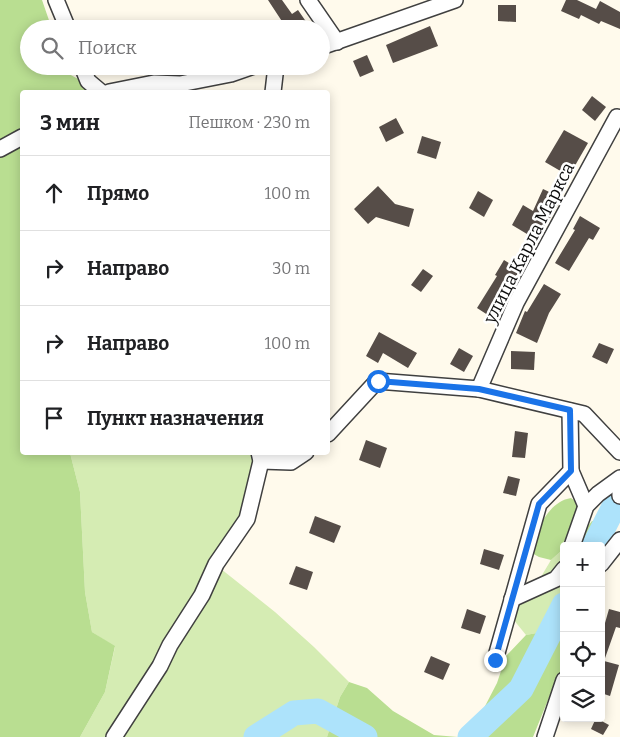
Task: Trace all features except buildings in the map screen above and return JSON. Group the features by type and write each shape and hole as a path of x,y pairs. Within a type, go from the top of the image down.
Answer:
{"street":[{"path":"56,0 64,20"},
{"path":"308,0 322,20"},
{"path":"330,44 455,0"},
{"path":"330,32 337,42"},
{"path":"86,75 88,81 99,90"},
{"path":"119,90 154,83 180,84 226,75"},
{"path":"273,90 275,75"},
{"name":"улица Карла Маркса","path":"479,389 516,303 617,117"},
{"path":"0,149 20,138"},
{"path":"330,432 378,381 479,389 584,414 620,452"},
{"path":"570,410 571,471 586,506"},
{"path":"114,737 160,666 170,645 202,595 216,564 247,519 260,457 291,462 302,455"},
{"path":"495,660 539,504 571,471"},
{"path":"573,542 586,506 598,494 620,478"},
{"path":"605,559 620,540"},
{"path":"512,599 556,579 560,574"},
{"path":"545,737 560,692"}],"green space":[{"path":"0,0 42,0 49,20 20,20 20,75 71,75 98,90 20,90 20,455 71,455 80,492 85,592 92,632 115,646 105,692 80,737 0,737"},
{"path":"71,455 259,455 247,519 216,565 275,612 349,682 340,697 327,737 80,737 105,692 115,647 92,632 85,592 80,492"},
{"path":"571,498 578,503 574,524 564,542 560,542 560,552 551,560 539,557 530,552 536,535 549,511"},
{"path":"592,521 613,523 614,534 605,547 605,542 578,542 579,537"},
{"path":"560,552 560,622 542,632 526,635 513,619 519,605 529,597 551,560"},
{"path":"560,621 560,675 533,737 458,737 483,710 497,683 506,656 526,635 542,632"},
{"path":"349,682 367,688 393,711 434,735 458,737 327,737 340,697"}],"waterway":[{"path":"596,542 620,495"},
{"path":"470,737 521,689 560,613"},
{"path":"256,737 294,713 318,711 365,737"}],"route":[{"path":"378,381 479,389 570,410 571,471 539,504 495,660"}]}
